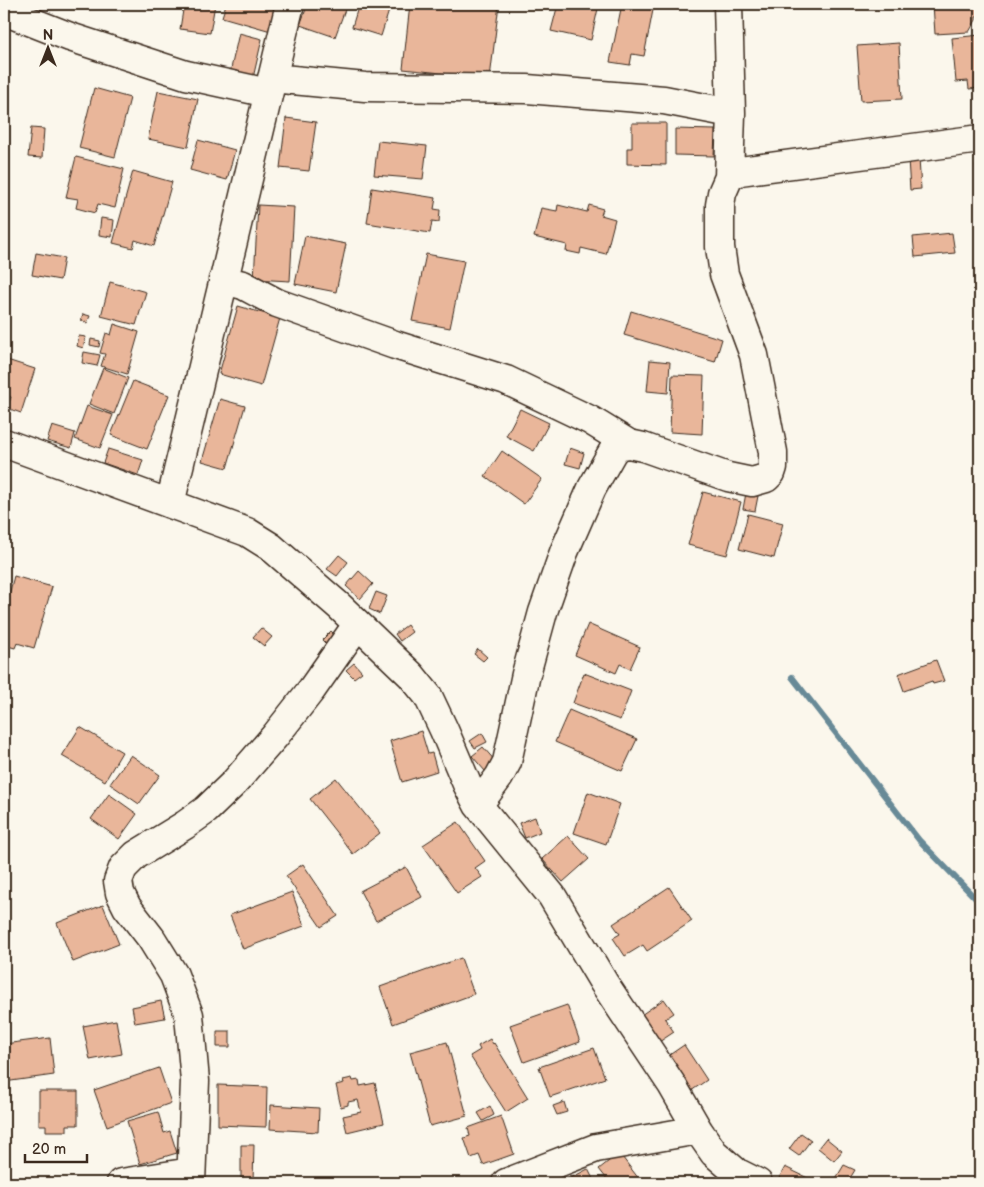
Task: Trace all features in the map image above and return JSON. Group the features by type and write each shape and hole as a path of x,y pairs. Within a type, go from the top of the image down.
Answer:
{"street":[{"path":"170,504 290,4"},
{"path":"478,805 499,777 507,762 526,674 543,612 564,552 592,488 613,451 620,445 629,444 643,447 740,480 752,482 766,478 771,473 773,467 773,452 754,355 734,304 720,247 720,204 725,184 729,177 731,113 728,4"},
{"path":"4,12 70,37 186,75 270,86 528,89 664,100 731,113"},
{"path":"729,177 740,171 980,139"},
{"path":"224,280 243,285 277,303 395,345 506,380 590,420 629,444"},
{"path":"4,443 247,532 271,547 411,675 428,696 478,805 552,896 604,983 672,1085 698,1130 714,1153 736,1172 758,1183"},
{"path":"121,1183 191,1177 195,1081 189,1015 174,975 151,938 127,907 120,893 118,880 123,868 136,855 206,810 234,783 275,736 312,689 357,625"},
{"path":"506,1183 596,1148 698,1130"}],"building":[{"path":"184,4 215,4 210,33 180,29"},
{"path":"226,4 279,4 271,31 222,17"},
{"path":"308,4 347,4 335,37 300,25"},
{"path":"359,4 391,4 381,36 352,27"},
{"path":"410,4 499,4 490,78 403,69"},
{"path":"558,4 599,4 591,40 551,31"},
{"path":"622,4 654,5 644,56 632,54 630,65 610,62"},
{"path":"933,4 979,4 980,16 976,17 969,32 935,34"},
{"path":"239,33 262,39 253,78 230,73"},
{"path":"980,35 980,88 969,89 968,81 956,82 952,38"},
{"path":"899,43 902,99 861,101 857,46"},
{"path":"94,88 130,98 115,157 79,148"},
{"path":"158,91 198,99 188,147 148,139"},
{"path":"286,118 316,122 309,171 280,168"},
{"path":"632,123 666,123 666,165 627,164 627,148 632,148"},
{"path":"31,128 44,129 42,158 28,157"},
{"path":"675,129 715,130 714,156 675,155"},
{"path":"198,140 235,150 227,180 190,170"},
{"path":"378,141 427,146 423,179 374,175"},
{"path":"76,157 124,169 115,208 98,204 95,213 76,208 78,199 66,197"},
{"path":"908,159 919,159 921,189 910,190"},
{"path":"976,165 980,165 980,223"},
{"path":"133,171 172,182 154,246 135,240 133,248 113,243"},
{"path":"372,188 436,198 434,209 440,210 439,222 432,221 430,233 367,223"},
{"path":"258,205 294,207 290,281 254,279"},
{"path":"558,205 587,212 589,205 603,209 601,215 615,219 606,254 581,248 580,254 566,251 567,245 534,237 541,208 557,211"},
{"path":"101,218 114,220 112,237 99,235"},
{"path":"952,233 955,253 915,257 913,237"},
{"path":"305,236 346,244 336,292 295,284"},
{"path":"36,253 64,258 60,280 32,275"},
{"path":"426,254 464,261 450,328 412,321"},
{"path":"110,282 146,292 136,325 101,316"},
{"path":"238,306 280,318 261,386 219,374"},
{"path":"631,311 722,339 715,362 624,335"},
{"path":"83,314 90,316 87,323 81,320"},
{"path":"114,324 139,332 127,374 101,366 105,354 100,353 106,333 111,335"},
{"path":"79,336 86,337 83,348 77,346"},
{"path":"91,339 100,341 99,347 90,345"},
{"path":"84,352 100,355 97,366 82,363"},
{"path":"4,359 35,369 21,413 7,408 11,397 4,394"},
{"path":"650,360 670,362 668,393 647,391"},
{"path":"103,368 128,378 114,414 89,404"},
{"path":"672,375 704,376 702,434 670,432"},
{"path":"133,381 169,395 147,449 111,435"},
{"path":"220,399 245,406 227,468 202,461"},
{"path":"87,406 113,415 100,448 75,439"},
{"path":"520,409 549,423 534,451 506,436"},
{"path":"52,426 75,433 71,448 47,441"},
{"path":"570,448 584,453 580,468 565,464"},
{"path":"108,449 143,460 138,475 103,463"},
{"path":"502,451 542,479 524,504 485,476"},
{"path":"703,492 741,502 727,555 688,545"},
{"path":"746,493 758,496 755,511 743,509"},
{"path":"748,514 783,523 774,558 739,549"},
{"path":"339,555 348,562 337,576 327,569"},
{"path":"359,571 373,584 360,599 346,586"},
{"path":"14,576 52,587 34,648 17,643 15,648 4,645 4,614"},
{"path":"376,592 387,596 380,614 369,609"},
{"path":"588,624 640,647 630,669 620,664 616,673 575,655"},
{"path":"407,625 412,632 400,641 395,634"},
{"path":"261,628 272,637 264,646 253,637"},
{"path":"331,631 338,638 328,646 322,640"},
{"path":"478,649 487,657 483,661 474,654"},
{"path":"936,660 944,681 933,684 932,681 904,691 898,674"},
{"path":"354,663 362,672 354,678 346,670"},
{"path":"584,673 631,691 620,720 573,703"},
{"path":"569,710 637,739 622,771 555,742"},
{"path":"80,727 122,752 105,781 62,756"},
{"path":"421,731 428,754 432,753 437,771 402,782 390,741"},
{"path":"482,733 487,742 475,748 470,741"},
{"path":"483,747 496,762 485,771 472,756"},
{"path":"131,755 160,775 139,804 110,784"},
{"path":"336,778 380,833 353,854 310,799"},
{"path":"588,792 620,804 606,844 574,833"},
{"path":"109,794 137,814 119,839 91,819"},
{"path":"535,817 540,832 525,838 519,823"},
{"path":"458,822 485,861 475,868 482,877 457,893 423,845"},
{"path":"568,836 589,859 563,882 542,859"},
{"path":"303,864 338,916 321,927 286,876"},
{"path":"406,867 422,897 376,921 360,891"},
{"path":"669,887 692,921 647,951 643,945 625,956 613,938 620,934 613,924"},
{"path":"292,892 304,926 243,949 230,915"},
{"path":"103,905 119,944 73,962 57,923"},
{"path":"461,958 474,994 393,1024 380,987"},
{"path":"664,999 674,1013 665,1019 674,1032 659,1042 641,1015"},
{"path":"161,1001 165,1018 135,1023 132,1007"},
{"path":"567,1005 580,1042 524,1062 510,1025"},
{"path":"116,1020 122,1054 90,1060 83,1026"},
{"path":"217,1031 230,1031 230,1047 217,1047"},
{"path":"50,1038 54,1075 4,1082 4,1044"},
{"path":"490,1039 528,1098 506,1112 470,1056 480,1050 478,1046"},
{"path":"447,1042 467,1116 430,1126 410,1052"},
{"path":"684,1045 707,1080 691,1091 668,1056"},
{"path":"594,1048 605,1078 550,1097 539,1067"},
{"path":"159,1068 171,1103 107,1126 94,1090"},
{"path":"352,1078 353,1081 359,1080 360,1086 375,1083 384,1123 347,1132 343,1116 361,1112 358,1100 348,1102 348,1105 341,1107 336,1085 344,1083 343,1080"},
{"path":"218,1085 267,1087 266,1127 218,1125"},
{"path":"39,1091 78,1091 78,1125 67,1125 67,1131 46,1131 46,1125 39,1125"},
{"path":"564,1102 567,1112 557,1115 553,1106"},
{"path":"271,1105 319,1108 318,1132 270,1129"},
{"path":"490,1106 494,1115 483,1121 478,1113"},
{"path":"158,1112 164,1133 170,1131 177,1153 140,1164 127,1121"},
{"path":"501,1116 514,1154 483,1165 479,1155 471,1158 464,1138 470,1136 468,1128"},
{"path":"801,1133 811,1140 799,1156 789,1149"},
{"path":"826,1138 842,1151 834,1161 818,1148"},
{"path":"241,1145 254,1145 253,1181 241,1181"},
{"path":"619,1153 639,1179 633,1183 610,1183 599,1169"},
{"path":"844,1165 855,1170 847,1183 841,1183 835,1180"},
{"path":"785,1167 818,1183 789,1183 779,1178"},
{"path":"588,1169 595,1183 561,1183"}],"waterway":[{"path":"792,677 919,840 980,903"}]}
